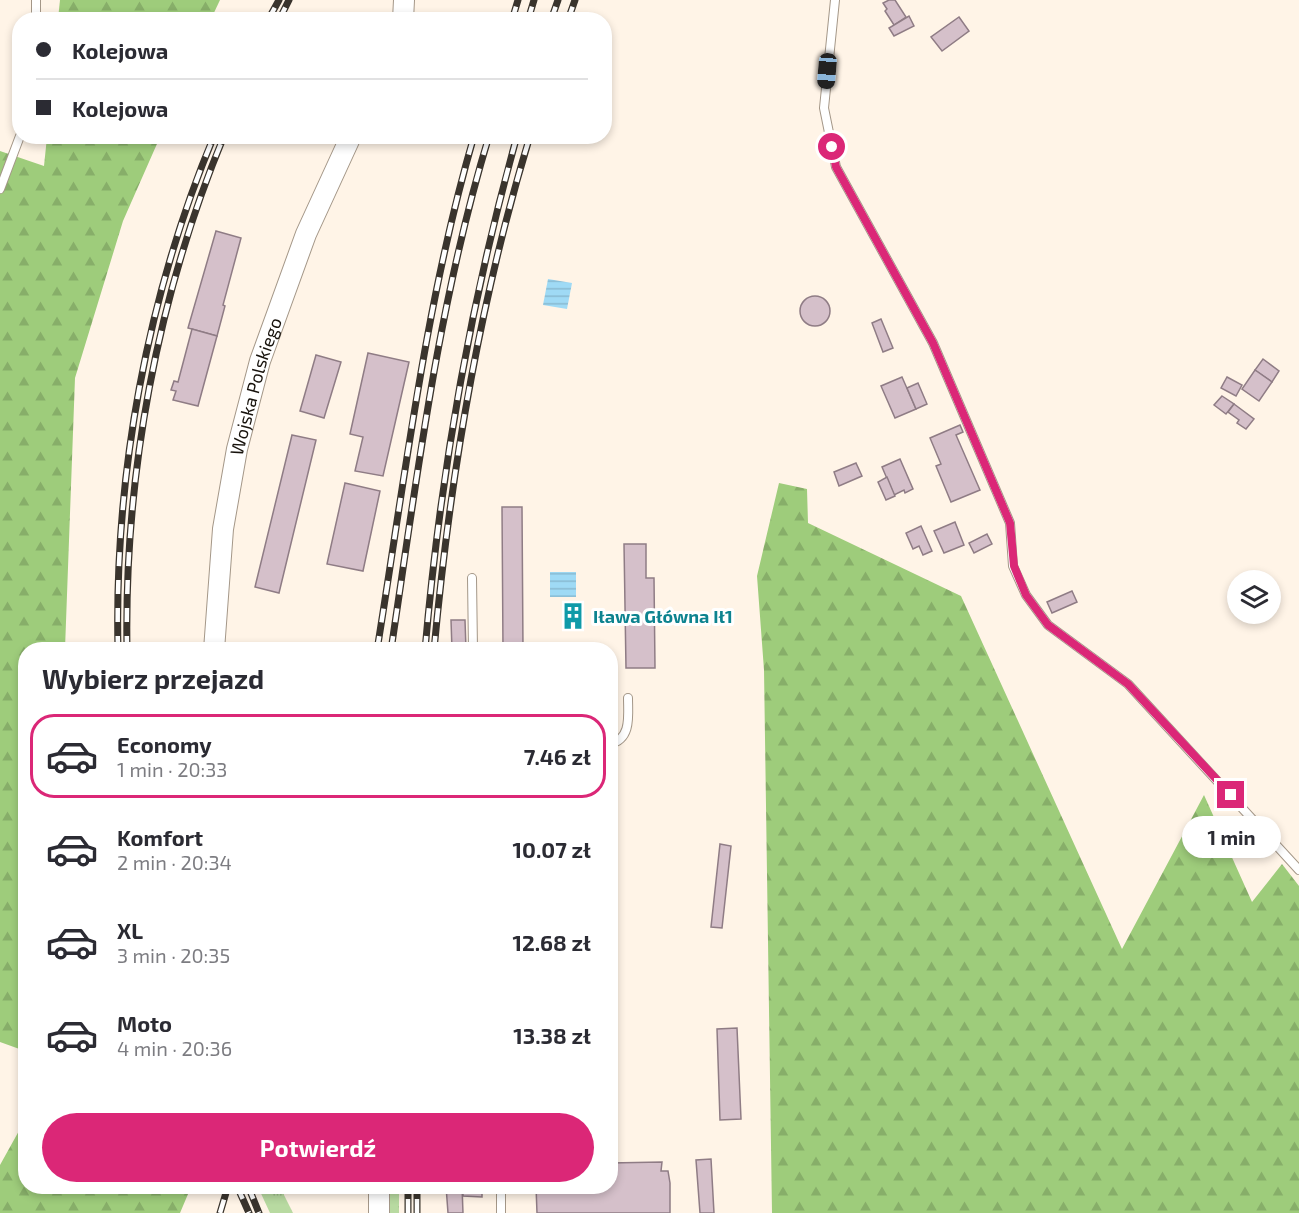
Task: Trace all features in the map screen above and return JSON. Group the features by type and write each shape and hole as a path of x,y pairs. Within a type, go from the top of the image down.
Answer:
{"street":[{"name":"Wojska Polskiego","path":"215,642 223,529 237,449 260,361 306,234 347,144"},
{"path":"379,1213 380,1194"}],"lane":[{"path":"835,0 824,108 836,167 933,343 1010,523 1014,566 1026,595 1048,625 1128,684 1299,870"},
{"path":"0,189 17,144"},
{"path":"472,578 474,642"},
{"path":"618,742 627,730 628,698"},
{"path":"501,1194 501,1213"}],"green space":[{"path":"60,0 220,0 214,12 59,12"},
{"path":"46,144 157,144 123,221 75,378 65,642 18,642 18,1048 0,1042 0,151 44,166"},
{"path":"779,483 807,489 808,523 961,596 1122,949 1204,795 1252,902 1282,864 1299,886 1299,1213 772,1213 764,670 757,576"},
{"path":"18,1133 18,1194 188,1194 180,1213 0,1213 0,1165"},
{"path":"261,1194 284,1194 293,1213 270,1213"},
{"path":"385,1194 399,1194 399,1213 385,1213"}],"water":[{"path":"548,279 572,283 567,309 543,305"},
{"path":"550,572 576,572 576,597 550,597"}],"building":[{"path":"895,0 906,17 894,25 883,3"},
{"path":"909,16 914,26 894,36 889,28"},
{"path":"959,17 969,31 942,51 931,37"},
{"path":"216,231 241,238 217,336 188,328"},
{"path":"815,296 821,297 829,305 829,317 821,325 815,326 809,325 801,317 800,311 801,305 809,297"},
{"path":"881,319 893,348 883,352 872,323"},
{"path":"192,329 217,336 198,406 173,400 176,391 171,390 174,381 178,382"},
{"path":"368,353 409,362 383,476 355,471 363,437 350,434"},
{"path":"316,355 341,362 324,418 300,411"},
{"path":"1263,359 1279,371 1272,382 1255,370"},
{"path":"1255,370 1272,382 1259,401 1242,389"},
{"path":"902,377 916,409 895,418 881,386"},
{"path":"1227,377 1242,385 1236,396 1221,388"},
{"path":"918,383 927,404 916,409 907,388"},
{"path":"1222,396 1234,404 1226,414 1214,405"},
{"path":"1234,404 1254,419 1246,429 1237,423 1239,420 1228,412"},
{"path":"960,425 963,432 956,435 980,490 951,502 936,466 941,464 930,438"},
{"path":"292,435 316,440 279,593 255,587"},
{"path":"900,459 913,489 894,495 882,467"},
{"path":"856,463 862,476 839,486 834,472"},
{"path":"887,477 895,496 886,500 878,482"},
{"path":"345,483 380,491 363,571 327,564"},
{"path":"502,507 522,507 523,642 503,642"},
{"path":"955,522 964,545 944,553 934,531"},
{"path":"921,526 932,551 923,555 919,546 913,549 906,533"},
{"path":"987,534 992,544 974,553 969,543"},
{"path":"624,544 646,544 646,578 654,578 655,668 626,668"},
{"path":"1072,591 1077,602 1052,613 1047,602"},
{"name":"Iława Główna Ił1","path":"568,605 581,606 578,628 565,627"},
{"path":"451,620 465,620 466,642 452,642"},
{"path":"720,844 731,846 722,928 711,927"},
{"path":"737,1028 741,1119 720,1120 717,1029"},
{"path":"711,1159 714,1213 700,1213 696,1160"},
{"path":"662,1162 661,1171 668,1171 670,1183 670,1213 537,1213 536,1194 618,1194 618,1163"},
{"path":"447,1194 462,1194 463,1213 448,1213"},
{"path":"463,1194 482,1194 482,1197 463,1196"}],"railway":[{"path":"272,12 279,0"},
{"path":"283,12 289,0"},
{"path":"514,12 518,0"},
{"path":"530,12 534,0"},
{"path":"554,12 558,0"},
{"path":"571,12 575,0"},
{"path":"118,642 118,585 122,519 139,388 170,259 190,197 211,144"},
{"path":"127,642 131,519 149,388 180,260 200,197 221,144"},
{"path":"378,642 429,327 442,263 472,144"},
{"path":"392,642 442,327 471,199 487,144"},
{"path":"426,642 439,520 459,391 485,263 515,144"},
{"path":"435,642 449,520 469,390 496,262 528,144"},
{"path":"220,1213 226,1194"},
{"path":"241,1194 249,1213"},
{"path":"251,1194 259,1213"},
{"path":"408,1194 408,1213"},
{"path":"417,1194 417,1213"}],"place":[{"name":"Iława Główna Ił1","path":"573,616"}],"route":[{"path":"832,147 836,167 933,343 1010,523 1014,566 1026,595 1048,625 1128,684 1231,795"}]}
